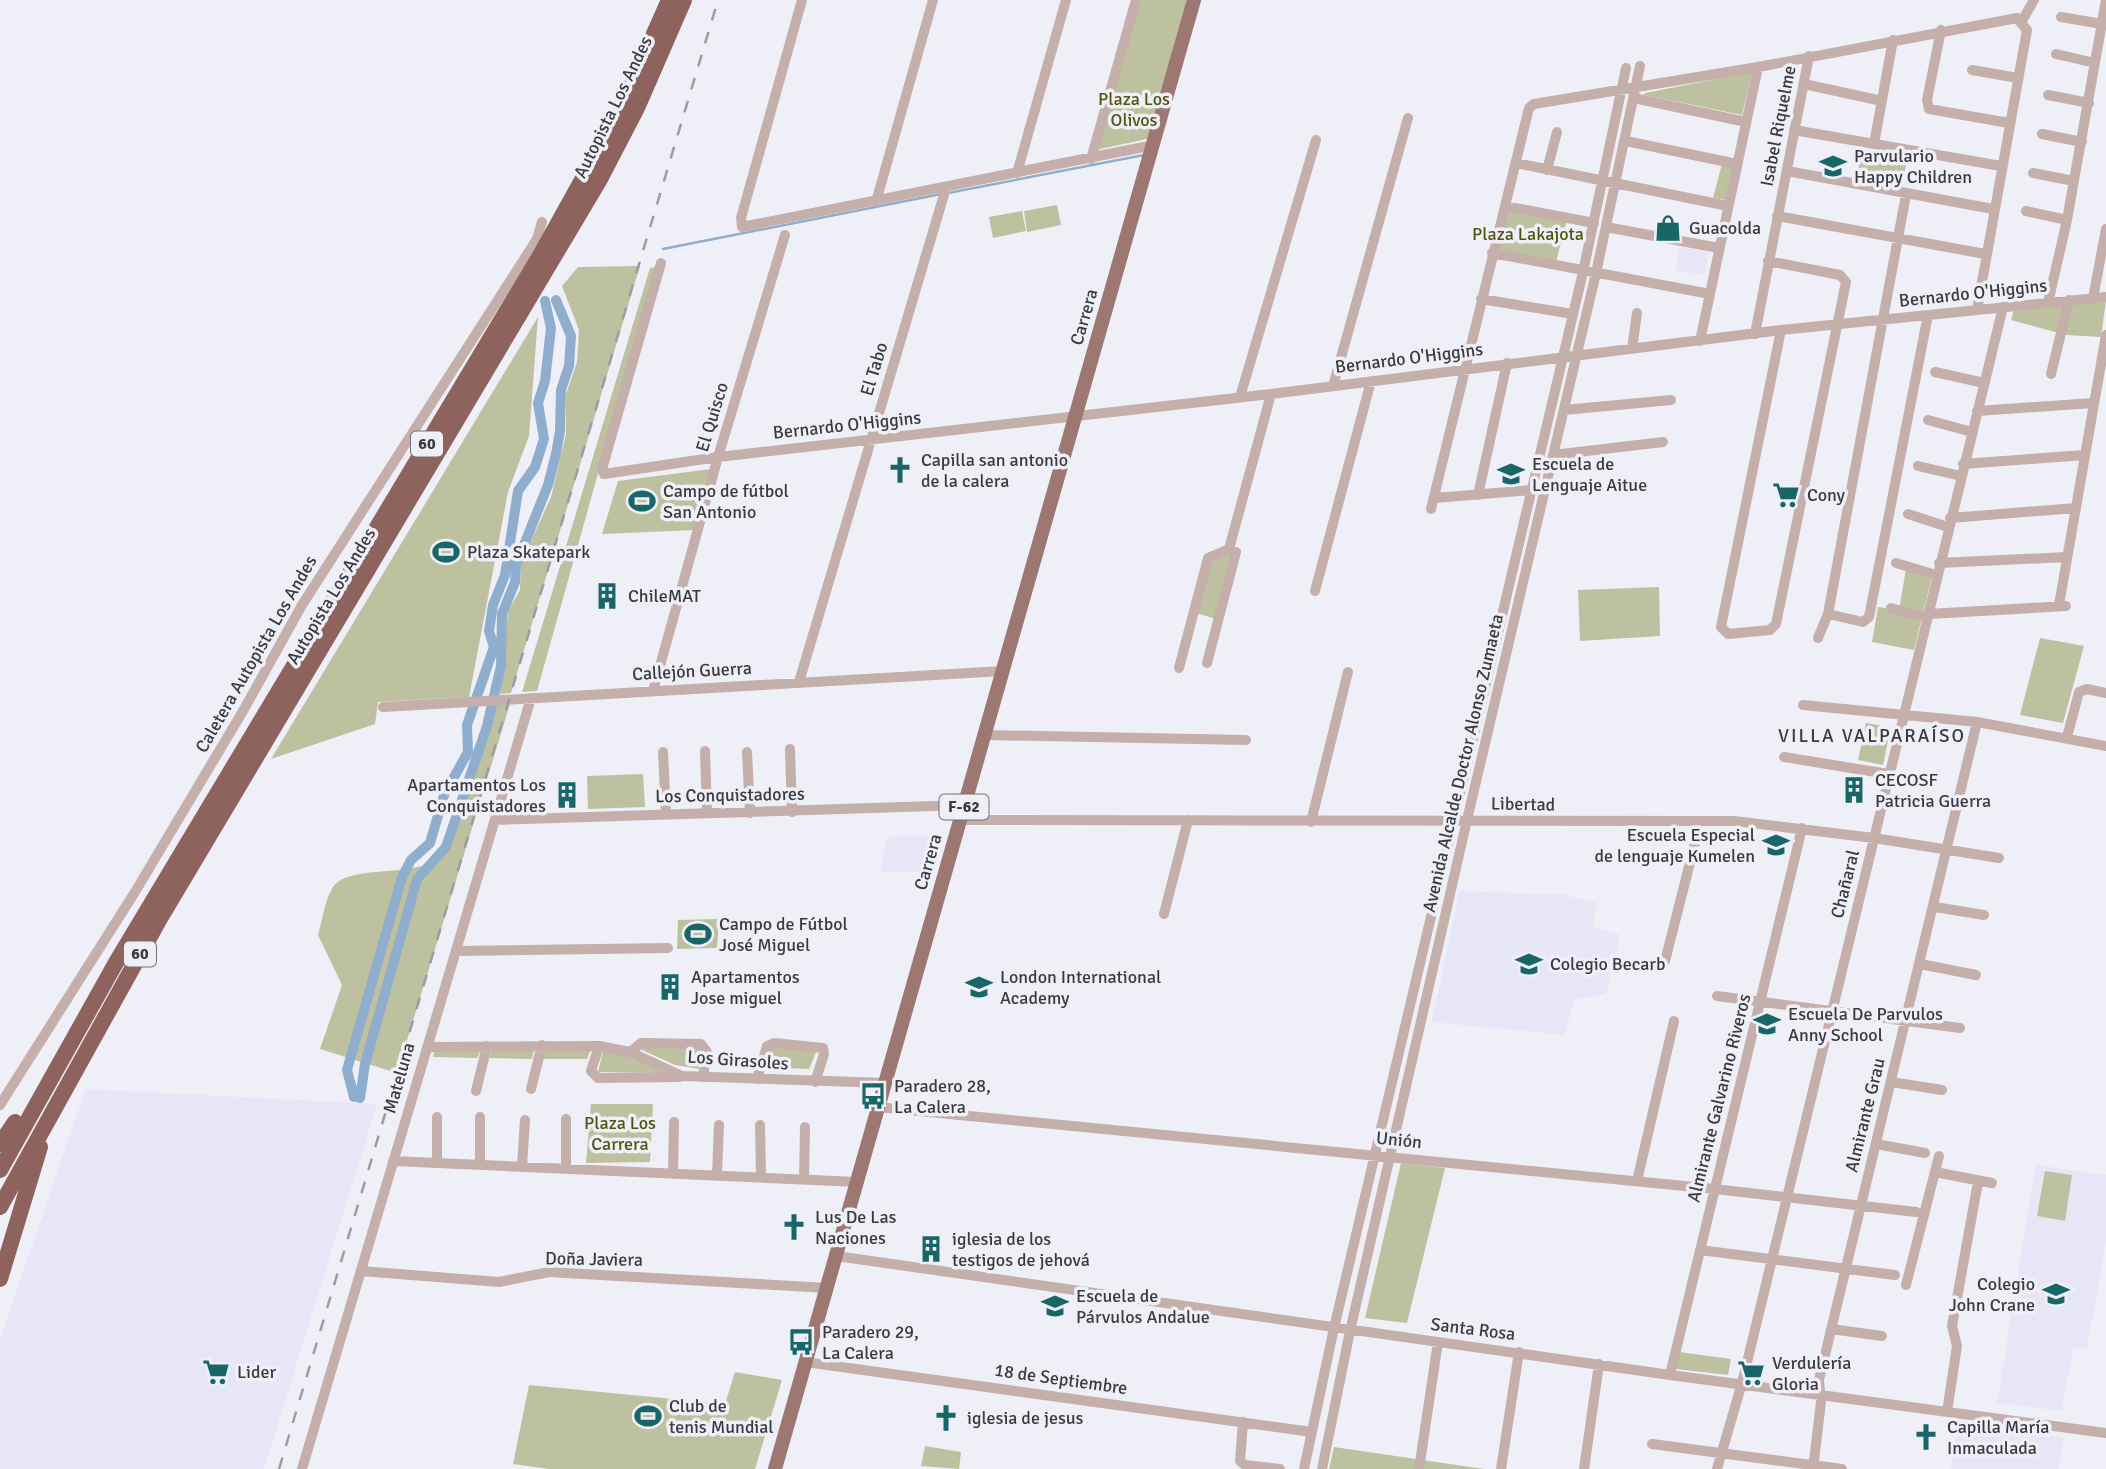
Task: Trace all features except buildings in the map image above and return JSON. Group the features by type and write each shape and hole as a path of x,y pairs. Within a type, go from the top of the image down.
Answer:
{"highway":[{"name":"Autopista Los Andes","path":"0,1170 64,1051 541,254 617,117 669,0"},
{"name":"Autopista Los Andes","path":"0,1207 158,922 582,212 637,108 684,0"},
{"path":"0,1144 64,1051"},
{"path":"0,1279 52,1111"}],"main road":[{"name":"F-62","path":"1154,145 1194,0"},
{"name":"Carrera","path":"775,1469 1154,145"}],"street":[{"path":"802,0 741,218 742,227 1154,145"},
{"path":"876,202 933,0"},
{"path":"1017,173 1066,0"},
{"path":"1091,159 1136,0"},
{"path":"1977,310 1984,254 2027,30 2022,21 2034,0"},
{"path":"2048,303 2082,142 2106,0"},
{"name":"Isabel Riquelme","path":"1755,334 1809,56 2014,17 2022,21"},
{"path":"2060,17 2102,24"},
{"path":"1941,30 1927,107 2009,123"},
{"path":"1874,144 1893,40"},
{"path":"2056,54 2095,62"},
{"path":"1635,93 1809,56"},
{"name":"Avenida Alcalde Doctor Alonso Zumaeta","path":"1304,1469 1374,1155 1564,410 1574,357 1626,141 1640,66"},
{"path":"1700,341 1758,67"},
{"name":"Avenida Alcalde Doctor Alonso Zumaeta","path":"1322,1469 1531,490 1560,358 1583,272 1626,68"},
{"path":"1972,70 2018,78"},
{"path":"1804,84 1882,101"},
{"path":"1531,490 1478,495 1433,504 1492,253 1531,105 1623,88 1746,122"},
{"path":"2048,95 2089,103"},
{"path":"1333,386 1408,118"},
{"path":"1794,130 2000,166"},
{"path":"1547,170 1557,132"},
{"path":"2042,134 2082,142"},
{"path":"1240,397 1316,140"},
{"path":"1626,141 1737,164"},
{"path":"1516,163 1728,206"},
{"path":"1787,171 1993,209"},
{"path":"2033,173 2074,181"},
{"name":"El Tabo","path":"799,682 946,188"},
{"path":"1818,638 1828,614 1885,320 1906,195"},
{"path":"1504,206 1594,223"},
{"path":"2026,211 2067,220"},
{"path":"1777,216 1984,254"},
{"name":"Caletera Autopista Los Andes","path":"0,1105 135,892 243,711 302,604 439,388 493,312 537,239 542,222"},
{"path":"1606,227 1719,248"},
{"path":"2093,298 2106,229"},
{"name":"El Quisco","path":"653,691 718,457 785,235"},
{"path":"1492,253 1710,294"},
{"path":"1768,261 1843,277 1846,282 1773,628 1728,634 1721,627 1782,330"},
{"name":"Bernardo O'Higgins","path":"661,263 602,473 1782,330 2106,297"},
{"path":"1481,299 1573,314"},
{"path":"2051,374 2070,300"},
{"name":"Chañaral","path":"1717,1469 1742,1383 2003,307"},
{"path":"1632,349 1637,313"},
{"path":"1828,614 1863,622 1869,617 1928,315"},
{"path":"1891,608 1928,616 2063,606 2067,557 2106,335"},
{"path":"1478,495 1507,363"},
{"path":"1936,372 1984,383"},
{"path":"1315,591 1371,381"},
{"path":"1229,549 1271,394"},
{"path":"1564,410 1671,400"},
{"path":"1977,411 2094,403"},
{"path":"1928,420 1972,432"},
{"path":"1553,455 1663,442"},
{"path":"1963,464 2084,456"},
{"path":"1918,466 1961,476"},
{"path":"1908,514 1949,522 2076,508"},
{"path":"1179,668 1208,558 1229,549 1236,552 1207,663"},
{"path":"1939,563 2067,557"},
{"path":"1896,563 1936,575"},
{"name":"Callejón Guerra","path":"383,707 1003,671"},
{"path":"1311,822 1348,672"},
{"path":"2067,737 2079,692 2087,689 2106,693"},
{"name":"Mateluna","path":"302,1469 531,698"},
{"path":"1803,705 1977,722 2106,746"},
{"name":"Almirante Grau","path":"1814,1467 1819,1380 1935,907 1977,722"},
{"path":"985,735 1246,740"},
{"path":"790,749 792,811"},
{"path":"705,751 707,813"},
{"path":"663,752 666,814"},
{"path":"747,752 750,813"},
{"path":"1784,757 1888,774"},
{"name":"Los Conquistadores","path":"495,820 965,806"},
{"name":"Libertad","path":"960,820 1734,821 1874,838 1999,858"},
{"path":"1164,914 1188,820"},
{"path":"1665,961 1698,822"},
{"name":"Almirante Galvarino Riveros","path":"1670,1375 1802,828"},
{"path":"1935,907 1984,915"},
{"path":"456,951 668,948"},
{"path":"1920,964 1976,975"},
{"path":"1717,996 1960,1028"},
{"path":"1637,1181 1674,1021"},
{"path":"630,1052 641,1043 701,1044 707,1052 703,1077"},
{"path":"757,1079 767,1046 774,1043 823,1048 824,1054 814,1082"},
{"path":"531,1089 542,1045"},
{"path":"476,1091 487,1046"},
{"path":"599,1046 592,1071 598,1078 682,1076"},
{"name":"Los Girasoles","path":"426,1047 599,1046 630,1052 682,1076 885,1083"},
{"path":"1891,1082 1942,1090"},
{"name":"Unión","path":"878,1108 1786,1196 1916,1213"},
{"path":"437,1117 437,1163"},
{"path":"480,1117 480,1165"},
{"path":"566,1119 566,1169"},
{"path":"522,1167 525,1120"},
{"path":"673,1174 674,1122"},
{"path":"717,1175 719,1125"},
{"path":"760,1125 761,1177"},
{"path":"804,1179 806,1127"},
{"path":"1876,1144 1925,1153"},
{"path":"1906,1285 1939,1156"},
{"path":"393,1161 857,1182"},
{"path":"1935,1172 1992,1184"},
{"path":"1947,1412 1957,1353 1952,1326 1979,1182"},
{"path":"1700,1250 1895,1275"},
{"name":"Santa Rosa","path":"836,1256 1350,1331 2106,1433"},
{"name":"Doña Javiera","path":"361,1271 499,1282 550,1272 827,1288"},
{"path":"1831,1329 1882,1336"},
{"path":"1419,1469 1438,1342"},
{"path":"1501,1469 1519,1352"},
{"name":"18 de Septiembre","path":"805,1362 1312,1432"},
{"path":"1584,1469 1599,1364"},
{"path":"1243,1422 1240,1461 1245,1465 1280,1469"},
{"path":"1652,1444 1842,1469"}],"shaded area":[{"path":"1680,247 1709,252 1704,275 1676,270"},
{"path":"938,835 927,872 881,872 887,837"},
{"name":"Colegio Becarb","path":"1460,891 1565,895 1597,903 1592,927 1620,935 1606,994 1575,999 1564,1035 1432,1022"},
{"path":"86,1089 377,1104 264,1469 0,1469 0,1339"},
{"name":"Colegio John Crane","path":"2036,1165 2106,1175 2106,1241 2087,1348 2073,1347 2062,1411 1997,1403"},
{"path":"1958,1422 2064,1438 2059,1469 1951,1469"}],"green space":[{"name":"Plaza Los Olivos","path":"1139,0 1187,0 1151,138 1096,150"},
{"path":"1752,72 1742,115 1644,95 1645,93"},
{"path":"1862,151 1907,159 1902,186 1857,176"},
{"path":"1722,164 1734,167 1728,200 1713,198"},
{"path":"1057,205 1061,225 1027,232 1024,211"},
{"name":"Plaza Lakajota","path":"1507,208 1567,220 1556,262 1496,249"},
{"path":"1022,211 1026,231 993,238 989,217"},
{"path":"640,266 511,693 500,694 508,611 520,590 521,563 551,497 566,434 566,394 577,362 579,330 562,286 578,267"},
{"path":"656,267 537,691 522,692 650,268"},
{"path":"2106,301 2101,337 2066,335 2011,320 2014,310"},
{"name":"Plaza Skatepark","path":"538,317 529,436 508,492 469,697 378,702 375,724 271,759"},
{"path":"711,469 696,530 602,534 618,481"},
{"path":"1227,553 1233,554 1216,619 1196,613 1210,560"},
{"path":"1906,569 1932,577 1914,650 1872,642 1878,607 1899,610"},
{"path":"1659,587 1660,636 1580,641 1578,590"},
{"path":"2040,638 2084,646 2063,723 2020,715"},
{"path":"510,704 397,1073 320,1049 342,985 318,935 330,892 342,879 422,866 449,849 496,705"},
{"path":"1866,723 1891,727 1883,765 1858,760"},
{"path":"643,774 645,807 588,809 587,776"},
{"name":"Campo de Fútbol José Miguel","path":"719,919 717,948 677,949 678,920"},
{"path":"641,1045 703,1049 699,1069 675,1065 640,1049"},
{"path":"770,1046 817,1050 809,1069 764,1067"},
{"path":"435,1048 481,1049 477,1058 433,1057"},
{"path":"492,1049 534,1050 532,1059 489,1058"},
{"path":"544,1049 591,1049 587,1059 542,1059"},
{"path":"603,1051 630,1054 666,1073 598,1072"},
{"name":"Plaza Los Carrera","path":"591,1104 653,1104 650,1162 586,1163"},
{"path":"1401,1163 1445,1168 1407,1323 1365,1318"},
{"path":"2045,1171 2072,1175 2065,1221 2037,1216"},
{"path":"1679,1352 1731,1359 1728,1375 1676,1369"},
{"name":"Club de tenis Mundial","path":"735,1372 782,1380 755,1469 549,1469 513,1464 529,1385 725,1404"},
{"path":"925,1446 961,1452 959,1469 921,1466"},
{"path":"1334,1447 1484,1469 1329,1469"}],"waterway":[{"path":"948,193 1144,155"},
{"path":"663,249 941,194"},
{"path":"360,1098 365,1064 417,879 446,847 487,726 501,666 502,614 515,582 516,565 548,485 556,454 560,431 561,390 569,366 571,336 556,300"},
{"path":"354,1097 347,1070 402,877 411,860 430,843 444,795 468,752 467,725 494,647 489,631 493,605 505,575 518,491 535,467 544,439 538,403 545,381 551,328 545,301"}],"railway":[{"path":"279,1469 718,0"}],"place":[{"name":"Parvulario Happy Children","path":"1833,166"},
{"name":"Guacolda","path":"1668,228"},
{"name":"Capilla san antonio de la calera","path":"900,470"},
{"name":"Escuela de Lenguaje Aitue","path":"1511,474"},
{"name":"Cony","path":"1786,495"},
{"name":"Campo de fútbol San Antonio","path":"642,501"},
{"name":"Plaza Skatepark","path":"446,552"},
{"name":"ChileMAT","path":"607,596"},
{"name":"CECOSF Patricia Guerra","path":"1854,790"},
{"name":"Apartamentos Los Conquistadores","path":"567,795"},
{"name":"Escuela Especial de lenguaje Kumelen","path":"1776,845"},
{"name":"Campo de Fútbol José Miguel","path":"698,934"},
{"name":"Colegio Becarb","path":"1529,964"},
{"name":"Apartamentos Jose miguel","path":"670,987"},
{"name":"London International Academy","path":"979,987"},
{"name":"Escuela De Parvulos Anny School","path":"1767,1024"},
{"name":"Paradero 28, La Calera","path":"873,1096"},
{"name":"Lus De Las Naciones","path":"794,1227"},
{"name":"iglesia de los testigos de jehová","path":"931,1249"},
{"name":"Colegio John Crane","path":"2056,1294"},
{"name":"Escuela de Párvulos Andalue","path":"1055,1306"},
{"name":"Paradero 29, La Calera","path":"801,1342"},
{"name":"Lider","path":"216,1372"},
{"name":"Verdulería Gloria","path":"1751,1373"},
{"name":"Club de tenis Mundial","path":"648,1416"},
{"name":"iglesia de jesus","path":"946,1418"},
{"name":"Capilla María Inmaculada","path":"1926,1437"}],"district":[{"name":"VILLA VALPARAÍSO","path":"1872,736"}]}
